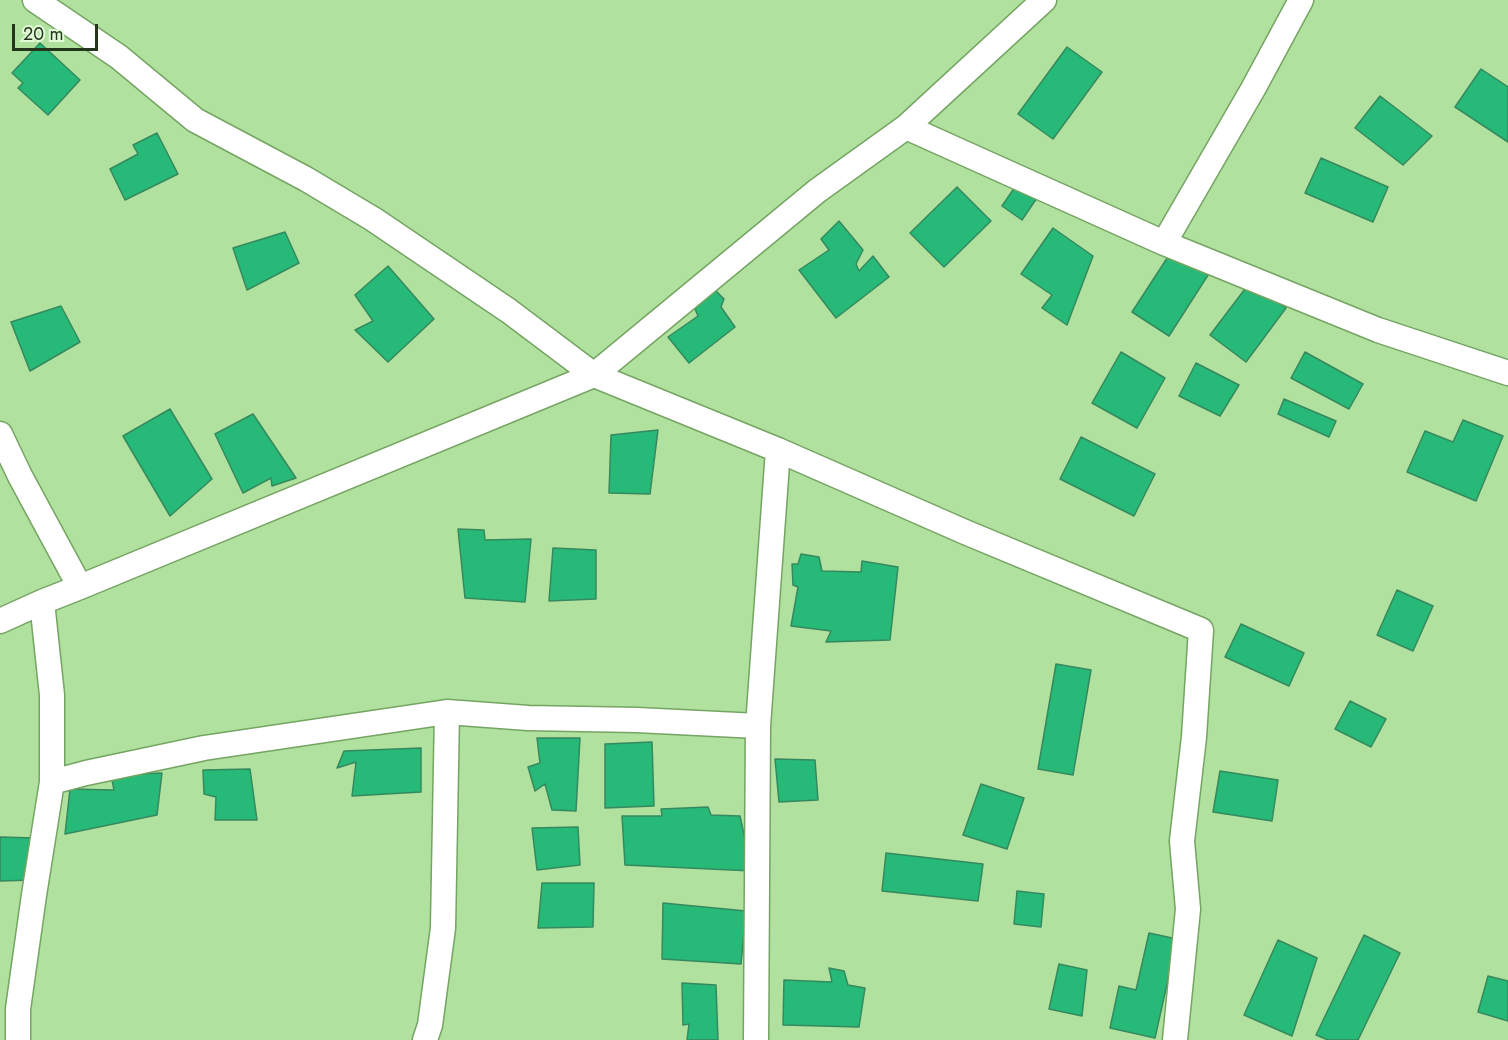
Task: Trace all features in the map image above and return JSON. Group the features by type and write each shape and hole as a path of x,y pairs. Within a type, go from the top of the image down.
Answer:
{"street":[{"path":"35,0 119,57 195,120 306,178 373,219 508,311 594,375 778,450 976,537 1202,630 1194,737 1182,841 1188,909 1175,1040"},
{"path":"0,621 594,375 816,191 906,127 1044,0"},
{"path":"1164,243 1301,0"},
{"path":"906,127 1164,243 1378,330 1508,373"},
{"path":"0,434 80,587"},
{"path":"756,1040 758,726 778,450"},
{"path":"18,1040 21,986 52,782 52,695 42,602"},
{"path":"52,782 204,748 447,712 528,718 758,726"},
{"path":"425,1040 430,1025 443,928 447,712"}],"building":[{"path":"40,43 80,80 48,115 18,88 23,83 12,73"},
{"path":"1067,47 1102,72 1053,139 1018,114"},
{"path":"1481,69 1508,87 1508,142 1455,107"},
{"path":"1380,96 1432,136 1403,165 1355,128"},
{"path":"157,133 178,174 125,200 110,169 138,154 133,145"},
{"path":"1321,158 1388,187 1373,222 1305,193"},
{"path":"1019,181 1039,195 1022,220 1002,206"},
{"path":"957,187 991,221 944,267 910,233"},
{"path":"839,221 863,250 856,264 859,271 873,256 889,277 836,318 799,270 829,250 821,239"},
{"path":"1053,228 1093,256 1067,325 1042,308 1052,295 1021,274"},
{"path":"285,232 299,263 247,290 233,248"},
{"path":"1173,249 1210,272 1169,336 1132,312"},
{"path":"388,266 434,319 388,362 355,330 373,321 355,295"},
{"path":"1251,281 1286,308 1246,362 1210,335"},
{"path":"714,289 724,299 721,307 735,327 689,363 668,337 698,316 695,309"},
{"path":"61,306 80,342 30,371 11,322"},
{"path":"1121,352 1165,378 1137,428 1092,403"},
{"path":"1305,352 1363,384 1349,409 1291,378"},
{"path":"1196,363 1239,385 1220,416 1179,396"},
{"path":"1284,399 1336,421 1329,437 1278,414"},
{"path":"170,409 212,479 170,516 123,436"},
{"path":"253,414 296,478 272,486 271,478 243,493 215,434"},
{"path":"1463,420 1503,436 1476,501 1407,472 1425,431 1453,442"},
{"path":"658,430 650,494 609,493 611,435"},
{"path":"1081,437 1155,474 1134,516 1060,479"},
{"path":"458,529 484,530 485,540 531,539 525,602 465,598"},
{"path":"553,548 596,550 596,599 549,601"},
{"path":"801,554 819,557 822,571 861,572 862,561 898,567 890,640 826,642 831,631 791,626 798,587 793,585 792,564 798,564"},
{"path":"1397,590 1433,606 1413,651 1377,635"},
{"path":"1241,624 1304,653 1289,686 1225,657"},
{"path":"1056,664 1091,670 1073,775 1038,769"},
{"path":"1350,701 1386,719 1371,747 1335,729"},
{"path":"537,738 580,738 576,811 552,810 545,784 535,791 528,767 540,763"},
{"path":"652,742 654,806 605,808 605,744"},
{"path":"421,748 421,792 352,796 356,762 337,768 344,751"},
{"path":"775,759 815,760 818,800 779,802"},
{"path":"250,769 257,820 215,820 216,797 204,794 203,770"},
{"path":"1220,771 1278,780 1272,821 1213,812"},
{"path":"162,773 157,815 65,834 70,789 114,790 111,775"},
{"path":"981,784 1024,798 1007,849 963,835"},
{"path":"708,807 711,815 740,816 752,871 625,865 622,816 662,816 661,809"},
{"path":"578,827 580,865 537,870 532,828"},
{"path":"0,837 35,838 34,880 0,881"},
{"path":"886,853 983,864 978,901 882,891"},
{"path":"542,883 594,883 593,927 538,928"},
{"path":"1017,891 1044,894 1041,927 1014,924"},
{"path":"663,903 746,911 741,964 662,959"},
{"path":"1149,933 1177,939 1155,1038 1110,1028 1119,986 1136,990"},
{"path":"1364,935 1400,953 1358,1040 1328,1040 1316,1035"},
{"path":"1278,940 1317,958 1292,1036 1244,1015"},
{"path":"1059,964 1087,970 1082,1016 1049,1009"},
{"path":"829,968 844,971 848,985 865,988 859,1027 783,1025 784,980 832,982"},
{"path":"1488,976 1508,981 1508,1021 1478,1012"},
{"path":"682,983 716,985 718,1040 687,1040 689,1024 683,1025"}]}
